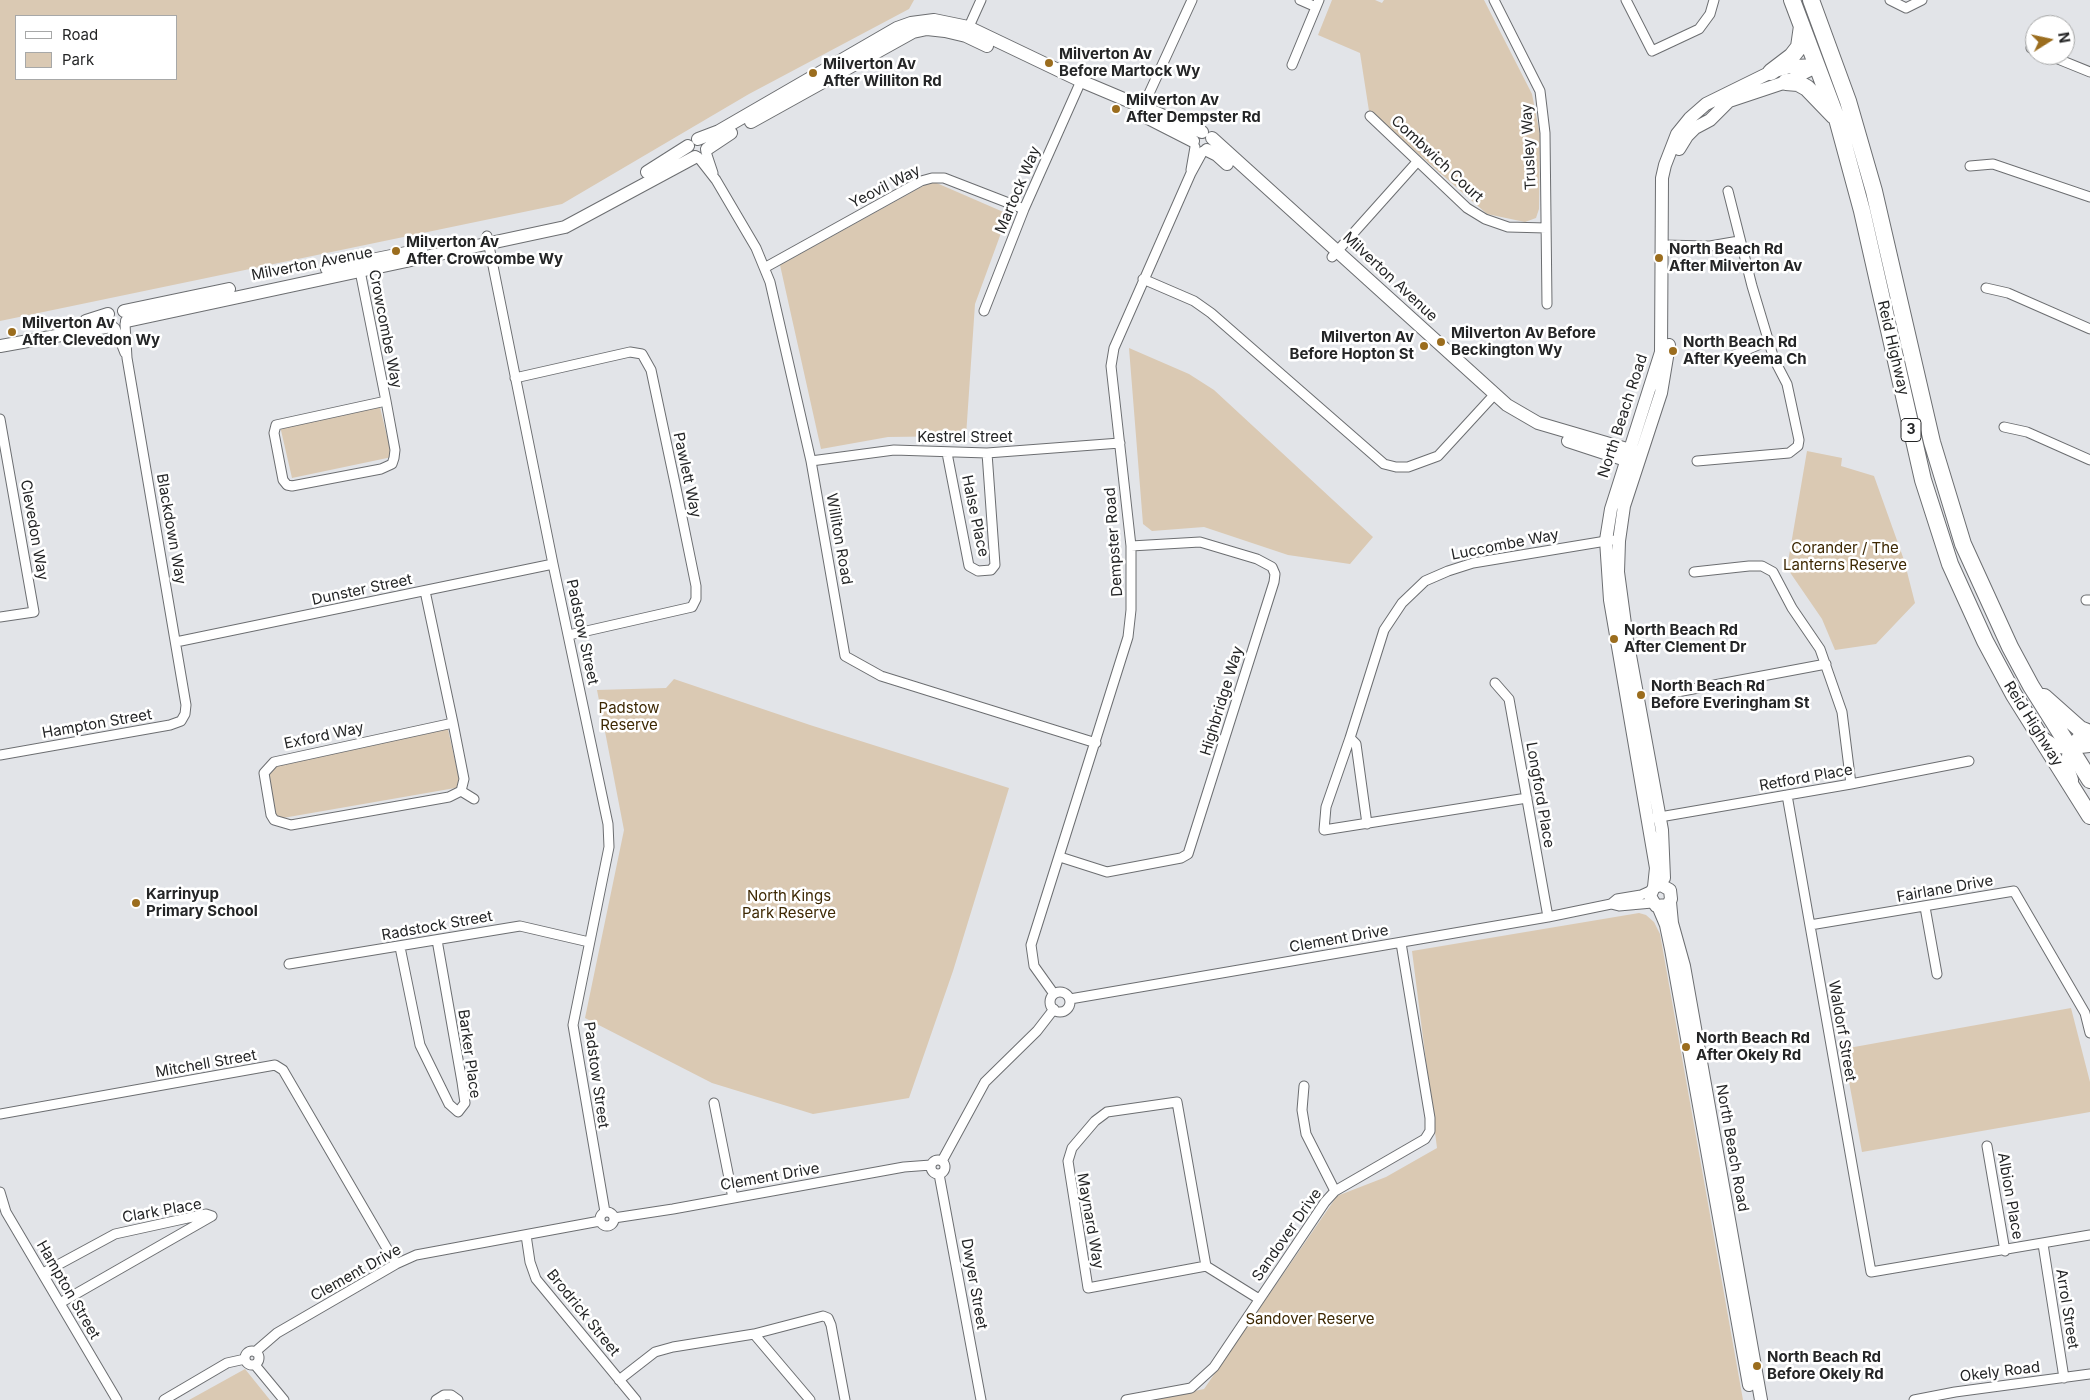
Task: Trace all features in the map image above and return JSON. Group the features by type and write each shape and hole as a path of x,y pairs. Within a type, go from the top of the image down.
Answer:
{"highway":[{"name":"Reid Highway","path":"1792,0 1837,119 1862,211 1922,480 1950,564 1984,641 2014,695 2090,816"},
{"name":"Reid Highway","path":"1811,0 1848,101 1874,191 1932,442 1947,497 1963,544 1986,600 2031,686 2080,743 2090,780"},
{"path":"1811,0 1819,48 1818,65 1848,101"},
{"path":"1771,72 1792,56 1799,47 1802,24"},
{"path":"1786,82 1798,83 1806,88 1837,119"},
{"path":"2031,686 2080,729 2080,743"}],"main road":[{"name":"Milverton Avenue","path":"0,346 359,267 574,223 699,150 824,82 898,38 928,29 967,32 1079,85 1141,110 1202,143 1335,253 1492,398 1538,423 1633,457"},
{"name":"North Beach Road","path":"1665,245 1662,178 1668,153 1678,134 1690,118 1706,104 1771,72 1794,66 1818,65"},
{"name":"North Beach Road","path":"1668,888 1663,870 1664,849 1654,818 1610,600 1613,540 1624,506 1633,457 1660,352 1670,178 1677,152 1682,142 1695,128 1710,120 1728,101 1786,82 1818,65"},
{"name":"Milverton Avenue","path":"0,338 97,319 118,321"},
{"path":"2039,734 2057,746 2080,743"},
{"path":"2078,796 2067,765 2080,743"},
{"name":"North Beach Road","path":"1653,888 1656,868 1654,818"},
{"path":"1662,885 1668,888 1672,896 1660,904 1650,896 1653,888 1662,885"},
{"name":"North Beach Road","path":"1660,904 1671,949 1753,1400"},
{"name":"North Beach Road","path":"1660,904 1672,923 1684,966 1761,1400"}],"street":[{"path":"967,32 981,0"},
{"path":"1141,110 1192,0"},
{"path":"1292,66 1317,3 1300,0"},
{"name":"Trusley Way","path":"1494,0 1540,92 1545,133 1547,304"},
{"path":"1626,0 1652,51 1699,29 1710,14 1714,0"},
{"path":"1890,0 1906,8 1922,0"},
{"path":"2073,65 2090,72"},
{"name":"Martock Way","path":"984,311 1024,209 1079,85"},
{"name":"Combwich Court","path":"1370,116 1468,208 1485,219 1508,227 1546,228"},
{"name":"Dempster Road","path":"1054,994 1034,966 1031,944 1096,743 1128,637 1132,610 1131,546 1111,366 1114,348 1191,173 1202,143"},
{"name":"Williton Road","path":"699,150 766,268 811,461 845,656 881,676 1096,743"},
{"path":"1335,253 1417,162"},
{"path":"1970,166 1993,164 2090,198"},
{"name":"Yeovil Way","path":"766,268 921,181 932,178 944,178 1024,209"},
{"path":"1697,462 1716,462 1761,455 1777,456 1789,454 1798,446 1797,425 1786,384 1774,359 1770,340 1739,241 1728,191"},
{"name":"Padstow Street","path":"488,240 553,564 608,824 609,848 573,1025 605,1212"},
{"path":"1665,245 1710,246 1739,241"},
{"name":"Crowcombe Way","path":"359,267 386,402 395,450 392,464 382,469 287,485 283,480 274,433 276,425 386,402"},
{"path":"1143,279 1194,301 1211,313 1384,464 1408,467 1438,456 1492,398"},
{"path":"1986,288 2008,293 2090,329"},
{"name":"Blackdown Way","path":"118,321 127,358 186,705"},
{"path":"1732,356 1770,340"},
{"name":"Pawlett Way","path":"515,378 630,352 642,354 651,370 676,488 696,586 696,599 692,606 569,635"},
{"name":"Clevedon Way","path":"0,419 34,612 0,617"},
{"path":"2004,427 2027,432 2090,460"},
{"name":"Kestrel Street","path":"811,461 894,450 987,454 1120,443"},
{"name":"Halse Place","path":"947,453 969,566 978,571 991,570 994,565 987,454"},
{"name":"Luccombe Way","path":"1527,798 1324,830 1326,807 1384,630 1402,603 1426,581 1473,563 1613,540"},
{"name":"Highbridge Way","path":"1060,857 1107,872 1181,858 1188,854 1274,582 1275,574 1272,567 1257,558 1200,542 1131,546"},
{"name":"Dunster Street","path":"176,642 553,564"},
{"path":"1694,572 1749,566 1762,566 1774,572 1792,608 1820,649 1826,664 1842,712 1851,784"},
{"path":"425,591 464,779 461,791 474,800"},
{"path":"1677,692 1826,664"},
{"name":"Longford Place","path":"1494,683 1509,699 1548,917"},
{"name":"Hampton Street","path":"0,755 170,725 181,721 186,705"},
{"name":"Exford Way","path":"453,723 283,758 268,767 264,782 269,808 274,820 292,825 449,797 461,791"},
{"path":"1350,738 1356,744 1367,824"},
{"name":"Retford Place","path":"1654,818 1851,784 1969,761"},
{"name":"Waldorf Street","path":"1788,795 1870,1272 2005,1251"},
{"name":"Clement Drive","path":"1611,904 1617,899 1641,895 1653,888"},
{"name":"Fairlane Drive","path":"1810,925 2014,891 2085,1013 2090,1033"},
{"name":"Clement Drive","path":"1070,999 1401,943 1611,904 1619,906 1660,904"},
{"path":"1925,907 1937,974"},
{"name":"Radstock Street","path":"289,964 520,926 589,942"},
{"name":"Barker Place","path":"400,947 420,1045 449,1104 458,1112 464,1103 462,1082 437,940"},
{"name":"Sandover Drive","path":"1126,1400 1191,1388 1214,1367 1325,1202 1335,1191 1425,1139 1430,1131 1430,1118 1401,943"},
{"name":"Clement Drive","path":"942,1161 985,1082 1037,1031 1054,1010 1060,1012 1070,1006 1070,999 1062,991 1054,994"},
{"path":"1054,994 1050,1004 1054,1010"},
{"name":"Mitchell Street","path":"0,1114 275,1065 283,1070 396,1264"},
{"path":"1304,1086 1302,1110 1306,1134 1335,1191"},
{"name":"Maynard Way","path":"1178,1102 1206,1266 1088,1288 1067,1166 1072,1148 1095,1122 1107,1112 1178,1102"},
{"path":"714,1103 733,1198"},
{"name":"Albion Place","path":"1987,1146 2005,1251"},
{"path":"936,1160 942,1161 945,1168 940,1174 934,1173 931,1165 936,1160"},
{"name":"Clement Drive","path":"614,1218 904,1167 931,1165"},
{"name":"Dwyer Street","path":"940,1174 980,1400"},
{"name":"Hampton Street","path":"0,1192 6,1212 117,1400"},
{"path":"605,1212 610,1212 614,1218 609,1226 603,1226 600,1221 601,1215 605,1212"},
{"name":"Clark Place","path":"43,1273 115,1234 206,1214 212,1216 60,1303"},
{"name":"Clement Drive","path":"255,1352 277,1333 396,1264 416,1255 600,1221"},
{"name":"Brodrick Street","path":"526,1235 530,1262 536,1279 636,1400"},
{"path":"2005,1251 2090,1236"},
{"name":"Arrol Street","path":"2043,1244 2064,1378"},
{"path":"1206,1266 1259,1299"},
{"path":"619,1380 655,1352 673,1347 754,1334 823,1316 828,1318 845,1400"},
{"path":"754,1334 810,1400"},
{"path":"245,1359 247,1353 255,1352 259,1358 255,1365"},
{"path":"245,1359 248,1364 255,1365 284,1400"},
{"path":"164,1400 227,1363 245,1359"},
{"name":"Okely Road","path":"1914,1400 1957,1396 2090,1374"},
{"path":"436,1400 444,1395 451,1395 458,1400"}],"green space":[{"path":"0,0 914,0 909,9 749,94 562,204 0,321"},
{"path":"1332,0 1375,0 1382,3 1384,0 1484,0 1532,94 1540,135 1539,209 1536,218 1525,222 1487,214 1369,111 1360,53 1318,35"},
{"path":"932,181 1008,214 975,304 966,436 888,437 821,449 780,265"},
{"path":"1129,348 1189,374 1214,390 1373,537 1350,564 1288,555 1204,527 1152,531 1143,524"},
{"path":"379,403 392,457 292,478 280,426"},
{"name":"Corander / The Lanterns Reserve","path":"1807,451 1842,458 1841,466 1874,476 1904,560 1915,603 1876,644 1835,650 1822,619 1787,568"},
{"name":"North Kings Park Reserve","path":"674,679 810,725 1009,788 953,971 909,1098 813,1114 712,1083 585,1018 624,830 597,690 666,688"},
{"path":"447,725 461,787 277,819 266,762"},
{"name":"Sandover Reserve","path":"1639,913 1646,915 1654,922 1660,934 1743,1400 1150,1400 1204,1389 1337,1196 1386,1177 1437,1148 1412,951"},
{"path":"2071,1008 2090,1082 2090,1112 1862,1152 1843,1049"},
{"path":"245,1369 270,1400 189,1400"}],"place":[{"name":"Milverton Av Before Martock Wy","path":"1049,63"},
{"name":"Milverton Av After Williton Rd","path":"813,73"},
{"name":"Milverton Av After Dempster Rd","path":"1116,109"},
{"name":"Milverton Av After Crowcombe Wy","path":"396,251"},
{"name":"North Beach Rd After Milverton Av","path":"1659,258"},
{"name":"Milverton Av After Clevedon Wy","path":"12,332"},
{"name":"Milverton Av Before Beckington Wy","path":"1441,342"},
{"name":"Milverton Av Before Hopton St","path":"1424,346"},
{"name":"North Beach Rd After Kyeema Ch","path":"1673,351"},
{"name":"North Beach Rd After Clement Dr","path":"1614,639"},
{"name":"North Beach Rd Before Everingham St","path":"1641,695"},
{"name":"Karrinyup Primary School","path":"136,903"},
{"name":"North Beach Rd After Okely Rd","path":"1686,1047"},
{"name":"North Beach Rd Before Okely Rd","path":"1757,1366"}],"park label":[{"name":"Padstow Reserve","path":"629,716"}]}
